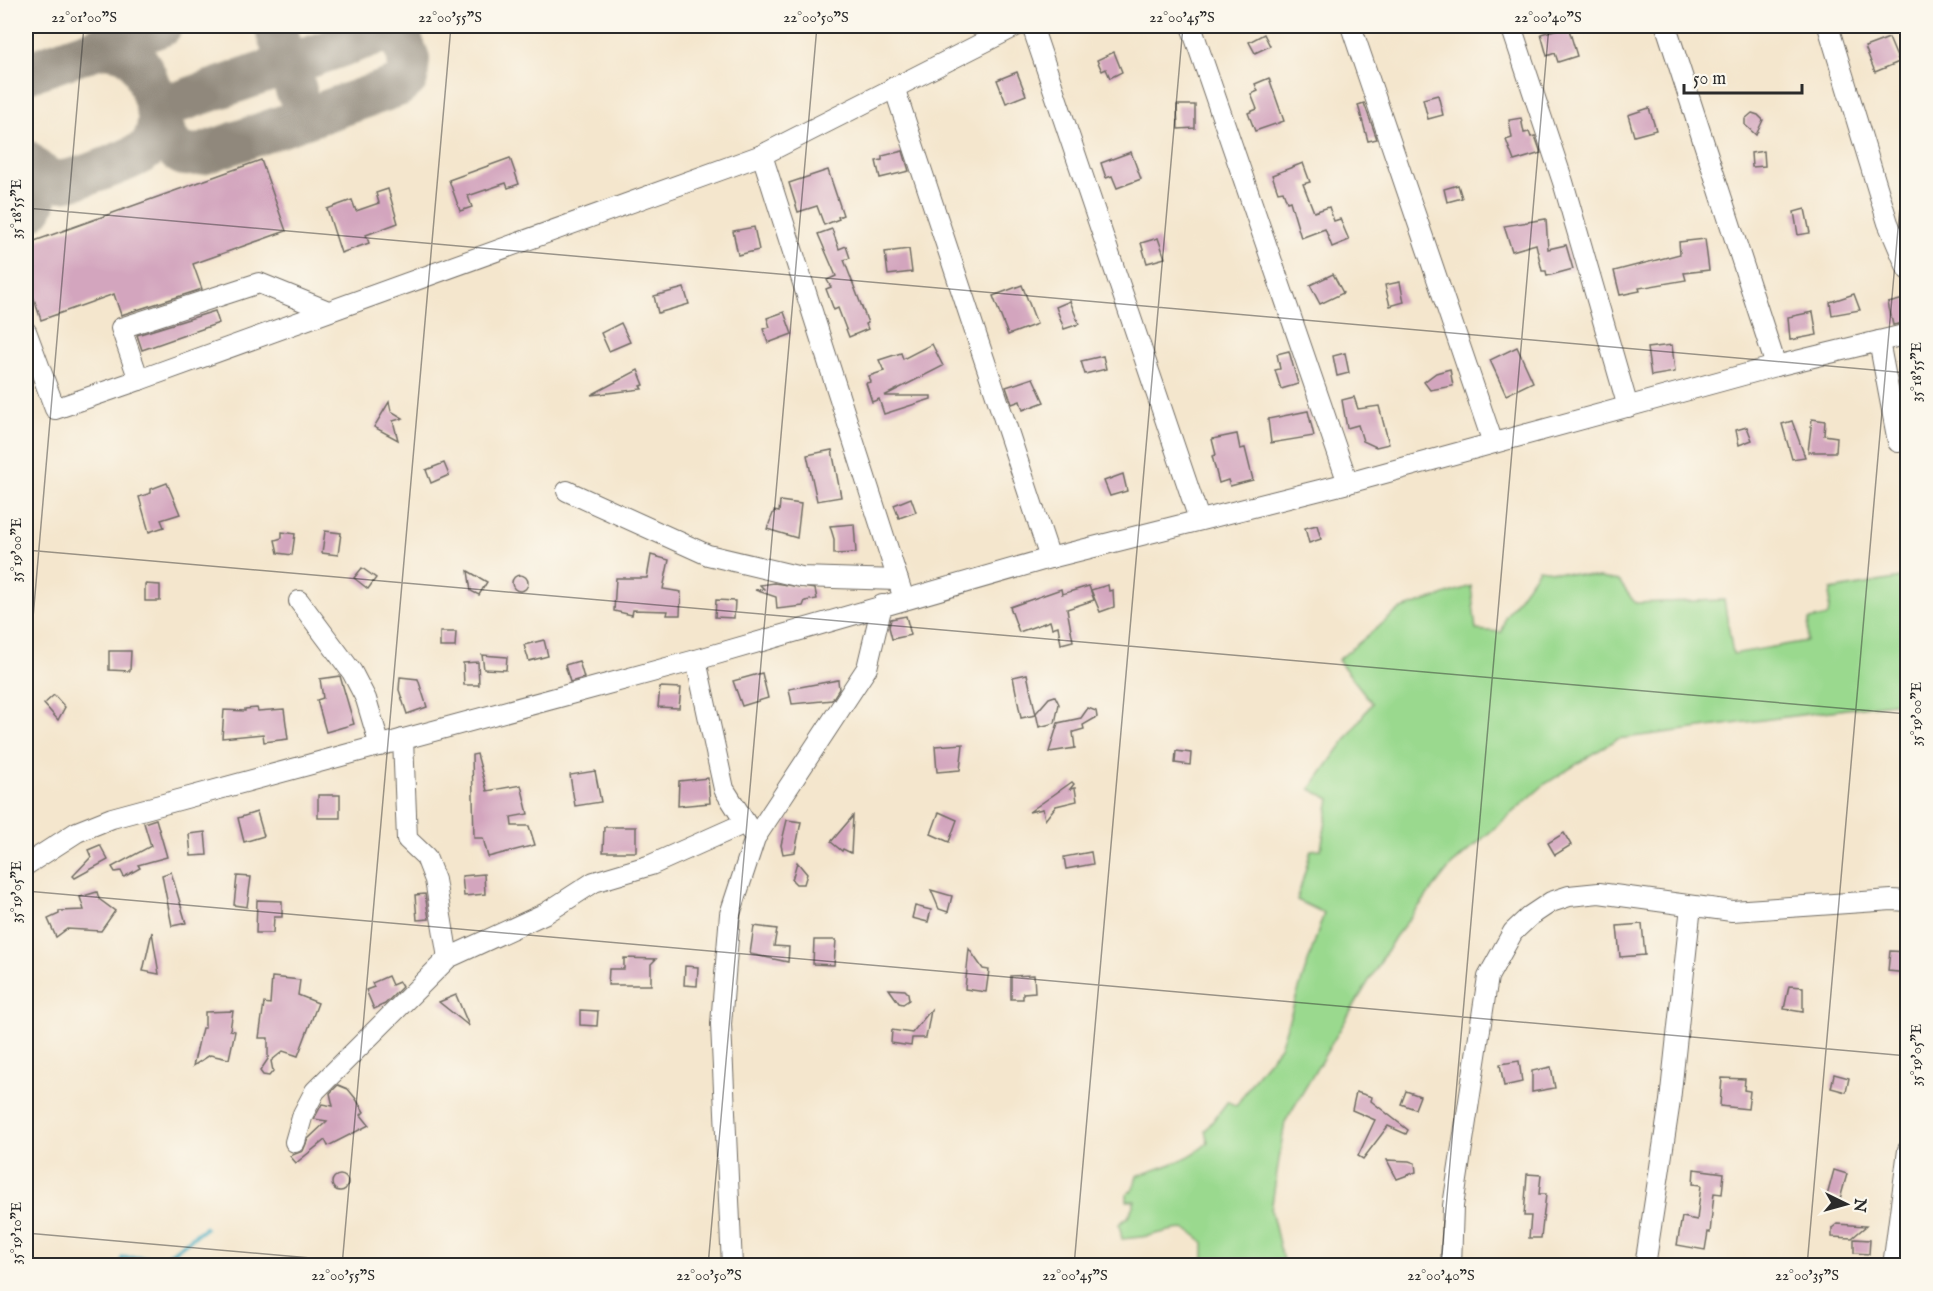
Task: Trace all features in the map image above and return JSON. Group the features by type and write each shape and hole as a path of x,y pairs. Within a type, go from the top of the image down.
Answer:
{"street":[{"path":"26,331 55,409 762,155 1016,26"},
{"path":"1032,26 1199,519"},
{"path":"1191,26 1348,483"},
{"path":"1351,26 1493,443"},
{"path":"1511,26 1563,182 1628,407"},
{"path":"1666,26 1776,366"},
{"path":"1829,26 1888,223 1908,270"},
{"path":"894,87 1050,558"},
{"path":"762,155 904,599"},
{"path":"139,380 122,328 259,283 328,311"},
{"path":"26,865 77,832 112,818 696,660 1050,558 1348,483 1776,366 1908,334"},
{"path":"1879,341 1899,442"},
{"path":"567,491 708,555 801,577 898,580"},
{"path":"299,601 352,672 366,699 380,746"},
{"path":"732,1266 721,1024 730,914 750,831 867,668 882,605"},
{"path":"696,660 724,789 750,831"},
{"path":"403,739 407,839 426,857 435,880 448,958"},
{"path":"295,1142 303,1114 315,1091 330,1073 448,958 546,913 594,882 750,831"},
{"path":"1451,1266 1453,1206 1488,977 1513,932 1530,916 1551,902 1599,893 1732,911 1892,900 1908,901"},
{"path":"1645,1266 1670,1101 1692,906"},
{"path":"1893,1266 1908,1150"}],"green space":[{"path":"1539,569 1619,581 1635,603 1724,600 1733,654 1807,641 1809,620 1828,616 1831,590 1907,577 1907,701 1617,739 1545,784 1450,867 1395,937 1285,1122 1271,1210 1284,1265 1204,1265 1204,1243 1191,1232 1182,1229 1122,1239 1119,1224 1128,1217 1135,1201 1127,1201 1127,1194 1133,1189 1137,1176 1175,1163 1201,1149 1208,1142 1205,1131 1228,1101 1236,1106 1259,1072 1280,1047 1324,913 1297,900 1311,850 1321,849 1330,799 1310,789 1372,703 1338,660 1399,610 1471,586 1476,630 1502,632 1505,617"}],"building":[{"path":"1568,26 1577,56 1558,62 1555,53 1547,56 1541,34"},
{"path":"1264,34 1270,46 1255,53 1249,42"},
{"path":"1889,38 1899,62 1875,72 1865,47"},
{"path":"1114,52 1122,72 1110,78 1106,69 1102,71 1097,60"},
{"path":"1017,72 1026,95 1006,103 997,80"},
{"path":"1269,78 1284,121 1255,131 1248,113 1257,109 1251,94 1258,91 1255,84"},
{"path":"1438,95 1443,115 1428,119 1423,99"},
{"path":"1364,103 1377,139 1368,141 1358,105"},
{"path":"1177,105 1195,105 1195,128 1178,129"},
{"path":"1649,108 1656,130 1634,136 1628,115"},
{"path":"1752,113 1763,120 1756,135 1745,125 1745,119"},
{"path":"1521,118 1524,133 1529,132 1531,137 1535,136 1541,153 1514,161 1506,140 1512,138 1509,120"},
{"path":"903,151 909,171 880,178 876,161 882,160 882,156"},
{"path":"1764,151 1765,166 1752,167 1751,153"},
{"path":"1131,152 1141,179 1117,188 1112,176 1106,178 1101,163"},
{"path":"510,158 519,184 508,188 506,183 468,196 472,207 460,211 449,180"},
{"path":"261,160 286,231 193,264 202,289 121,315 114,294 41,320 26,275 26,244"},
{"path":"1303,163 1310,182 1303,184 1314,212 1329,207 1334,221 1340,219 1349,240 1332,247 1325,229 1301,238 1290,201 1287,202 1283,191 1278,192 1272,175"},
{"path":"828,170 843,215 824,225 817,206 798,212 789,183"},
{"path":"1458,185 1462,198 1447,202 1444,189"},
{"path":"388,189 398,223 366,235 369,243 341,253 327,209 352,200 356,211 379,203 376,193"},
{"path":"1805,209 1810,233 1798,235 1794,212"},
{"path":"1546,219 1548,249 1566,245 1573,269 1547,276 1546,271 1542,271 1536,244 1512,251 1504,226"},
{"path":"754,227 759,250 738,255 733,231"},
{"path":"832,229 839,249 846,246 850,258 844,260 868,323 866,324 868,329 849,337 838,308 834,310 826,289 831,287 827,280 836,276 818,234"},
{"path":"1158,238 1165,258 1147,263 1141,243"},
{"path":"1705,239 1709,270 1684,273 1686,280 1639,288 1640,291 1620,295 1614,271 1680,254 1679,242"},
{"path":"909,249 912,272 888,275 885,252"},
{"path":"1333,274 1343,293 1320,304 1310,285"},
{"path":"1400,282 1404,302 1390,306 1385,285"},
{"path":"1022,285 1037,324 1008,335 993,296"},
{"path":"684,288 689,304 658,313 654,296"},
{"path":"1854,294 1860,310 1832,315 1830,302"},
{"path":"1908,298 1908,322 1893,325 1888,303"},
{"path":"1070,301 1079,324 1064,329 1056,307"},
{"path":"215,311 219,323 142,350 137,335"},
{"path":"784,312 792,334 768,343 763,329 770,327 767,318"},
{"path":"1813,312 1817,335 1790,340 1788,317"},
{"path":"621,323 630,342 609,351 601,333"},
{"path":"932,344 943,366 884,396 931,396 931,399 884,414 879,399 872,402 866,383 871,382 869,376 884,371 879,360 901,353 903,359"},
{"path":"1672,345 1675,372 1651,376 1647,348"},
{"path":"1517,347 1533,382 1506,395 1490,360"},
{"path":"1289,351 1298,384 1281,389 1275,370 1280,369 1277,354"},
{"path":"1345,353 1349,373 1337,376 1333,356"},
{"path":"1103,356 1106,369 1085,374 1081,361"},
{"path":"1450,369 1453,386 1430,390 1424,382 1436,373"},
{"path":"638,370 644,385 640,386 642,389 591,395"},
{"path":"1033,378 1044,402 1023,410 1020,401 1012,404 1006,387"},
{"path":"1354,397 1358,409 1379,406 1389,444 1376,447 1363,441 1358,425 1347,428 1342,400"},
{"path":"389,402 391,411 403,418 393,421 398,440 374,427"},
{"path":"1308,411 1314,436 1271,443 1268,419"},
{"path":"1812,419 1825,421 1824,435 1837,437 1836,452 1808,452"},
{"path":"1792,421 1805,457 1792,459 1782,424"},
{"path":"1747,427 1752,440 1739,445 1736,430"},
{"path":"1237,434 1240,449 1245,448 1253,480 1230,486 1228,480 1219,483 1212,456 1216,455 1212,439"},
{"path":"832,450 841,497 817,501 807,455"},
{"path":"444,463 449,475 431,483 426,470"},
{"path":"1123,474 1127,491 1110,496 1104,481"},
{"path":"167,483 180,514 161,520 164,527 149,532 139,497"},
{"path":"911,498 916,512 899,518 894,505"},
{"path":"780,501 801,504 797,538 767,529 774,511 779,512"},
{"path":"854,524 856,553 834,554 834,539 830,526"},
{"path":"1317,525 1321,539 1309,543 1305,528"},
{"path":"325,531 341,533 338,555 322,553"},
{"path":"282,532 295,534 292,555 278,553 275,540 282,538"},
{"path":"651,555 669,560 663,589 681,592 680,615 667,615 668,611 633,610 632,615 614,611 616,578 647,578"},
{"path":"362,568 376,578 368,589 354,578"},
{"path":"468,571 487,582 479,595 471,591"},
{"path":"517,575 523,575 528,583 526,589 517,591 512,586 512,580"},
{"path":"774,583 815,589 817,599 805,601 803,606 777,609 776,597 755,590 764,589 760,585"},
{"path":"145,584 160,585 160,601 145,601"},
{"path":"1108,585 1109,591 1113,590 1114,607 1100,612 1091,590"},
{"path":"1089,586 1094,600 1067,609 1073,641 1061,644 1058,626 1052,628 1050,621 1019,632 1010,607 1061,589 1062,594"},
{"path":"716,600 735,601 734,618 715,617"},
{"path":"906,616 911,635 892,639 889,627 891,619"},
{"path":"440,632 456,632 455,647 440,647"},
{"path":"544,640 548,656 529,661 524,645"},
{"path":"109,651 131,651 130,671 109,670"},
{"path":"482,655 507,657 506,670 484,669"},
{"path":"579,661 584,678 570,682 565,665"},
{"path":"478,662 479,685 464,685 463,663"},
{"path":"762,673 768,698 742,706 733,681"},
{"path":"1027,674 1036,715 1021,718 1013,677"},
{"path":"340,676 354,724 326,732 317,700 323,698 320,679"},
{"path":"400,677 418,679 427,707 407,714 399,690"},
{"path":"838,680 839,689 832,700 792,704 789,689"},
{"path":"660,687 681,688 679,708 658,707"},
{"path":"54,695 65,707 58,720 44,704"},
{"path":"1055,696 1059,704 1055,723 1039,727 1036,713 1049,698"},
{"path":"257,708 258,711 284,709 288,739 264,742 263,734 222,738 224,710 245,711 245,709"},
{"path":"1088,708 1096,711 1097,717 1083,725 1084,729 1073,732 1075,748 1049,752 1058,723 1081,718"},
{"path":"963,744 960,770 937,772 935,746"},
{"path":"1176,751 1191,753 1190,765 1175,763"},
{"path":"477,754 487,791 521,785 528,814 511,817 512,826 529,826 535,845 488,857 483,838 474,838 472,755"},
{"path":"595,771 601,802 575,806 570,775"},
{"path":"708,778 710,803 678,806 679,781"},
{"path":"1072,782 1074,784 1070,789 1075,788 1077,801 1056,806 1045,820 1043,809 1029,812"},
{"path":"318,795 340,795 340,818 318,818"},
{"path":"257,812 264,836 244,842 238,818"},
{"path":"939,812 957,820 949,842 931,834"},
{"path":"853,816 851,853 843,849 842,851 831,842"},
{"path":"156,819 167,857 138,865 140,868 124,877 121,871 115,872 112,867 151,846 144,823"},
{"path":"787,820 801,822 795,852 783,854 781,845"},
{"path":"604,827 636,827 636,852 603,852"},
{"path":"205,832 207,855 191,856 189,834"},
{"path":"1564,833 1571,845 1555,855 1548,843"},
{"path":"100,845 108,860 75,878 73,876 91,857 88,850"},
{"path":"1091,852 1093,864 1066,869 1064,857"},
{"path":"797,862 807,874 804,884 796,884 792,880"},
{"path":"171,872 186,923 172,926 162,875"},
{"path":"484,874 485,894 464,896 462,876"},
{"path":"237,876 251,877 247,907 234,905"},
{"path":"931,890 952,896 948,912 939,909"},
{"path":"97,892 99,899 115,911 101,931 67,929 56,937 48,919 59,914 59,911 84,910 80,897"},
{"path":"425,894 429,919 417,920 415,895"},
{"path":"257,900 282,901 282,917 274,917 273,933 256,933"},
{"path":"915,906 931,910 928,922 912,918"},
{"path":"1642,924 1645,955 1620,957 1617,926"},
{"path":"754,926 777,929 774,946 789,947 788,962 750,954"},
{"path":"152,932 159,974 143,971"},
{"path":"814,940 836,940 834,965 813,964"},
{"path":"969,949 983,969 989,970 986,992 965,989"},
{"path":"1890,951 1908,952 1908,973 1888,971"},
{"path":"624,958 656,959 651,964 651,985 608,985 609,969 624,969"},
{"path":"685,966 698,967 697,986 684,985"},
{"path":"1034,975 1035,992 1023,993 1023,999 1011,999 1011,976"},
{"path":"388,976 392,985 399,982 402,987 385,1004 374,1009 366,990 374,987 372,983"},
{"path":"272,977 300,980 298,995 318,1003 298,1056 283,1051 271,1061 273,1071 269,1076 263,1075 260,1071 268,1059 268,1038 259,1038 264,1003 270,1004"},
{"path":"1789,986 1803,987 1803,1012 1784,1009"},
{"path":"889,989 905,990 909,1000 903,1004 899,1003"},
{"path":"456,995 469,1026 439,1002"},
{"path":"580,1010 598,1011 597,1026 580,1025"},
{"path":"931,1010 926,1038 912,1038 911,1046 891,1043 892,1030 912,1033"},
{"path":"233,1011 230,1030 235,1031 229,1059 210,1055 193,1066 202,1028 205,1028 205,1012"},
{"path":"1519,1061 1522,1082 1504,1086 1500,1064"},
{"path":"1551,1067 1555,1088 1532,1092 1532,1071"},
{"path":"1834,1074 1849,1078 1846,1092 1831,1088"},
{"path":"1722,1078 1745,1079 1744,1090 1750,1091 1748,1109 1720,1106"},
{"path":"338,1085 348,1089 356,1099 364,1112 361,1115 369,1125 328,1146 325,1140 296,1163 290,1156 303,1151 308,1139 327,1121 314,1119 322,1104 333,1106 330,1093"},
{"path":"1406,1091 1420,1096 1415,1109 1401,1104"},
{"path":"1356,1092 1372,1097 1371,1101 1408,1130 1406,1134 1388,1126 1363,1159 1358,1156 1375,1120 1352,1110"},
{"path":"1387,1160 1415,1163 1416,1172 1397,1179"},
{"path":"1694,1169 1724,1173 1722,1194 1714,1193 1710,1233 1708,1232 1705,1250 1677,1245 1682,1217 1697,1220 1701,1185 1693,1184"},
{"path":"1834,1170 1847,1174 1840,1199 1827,1196"},
{"path":"1527,1174 1541,1175 1539,1194 1546,1194 1541,1238 1529,1238 1531,1216 1524,1216"},
{"path":"337,1175 343,1175 348,1183 346,1189 337,1191 332,1186 332,1180"},
{"path":"1837,1224 1866,1226 1852,1238 1832,1237 1832,1228"},
{"path":"1854,1239 1870,1240 1869,1254 1854,1253"}],"waterway":[{"path":"119,1266 123,1258 165,1258 205,1228"}],"taxiway":[{"path":"26,73 161,26"},
{"path":"275,26 296,90"},
{"path":"151,89 158,98 175,103 386,31 389,26"},
{"path":"100,47 124,51 140,65 167,138 174,148 184,155 191,155 202,154 398,86 407,78 409,59 396,26"},
{"path":"26,161 39,173 56,181 74,179 103,169 131,158 148,148 155,136 159,114"},
{"path":"26,163 34,183 36,196 35,203 26,213"}]}
